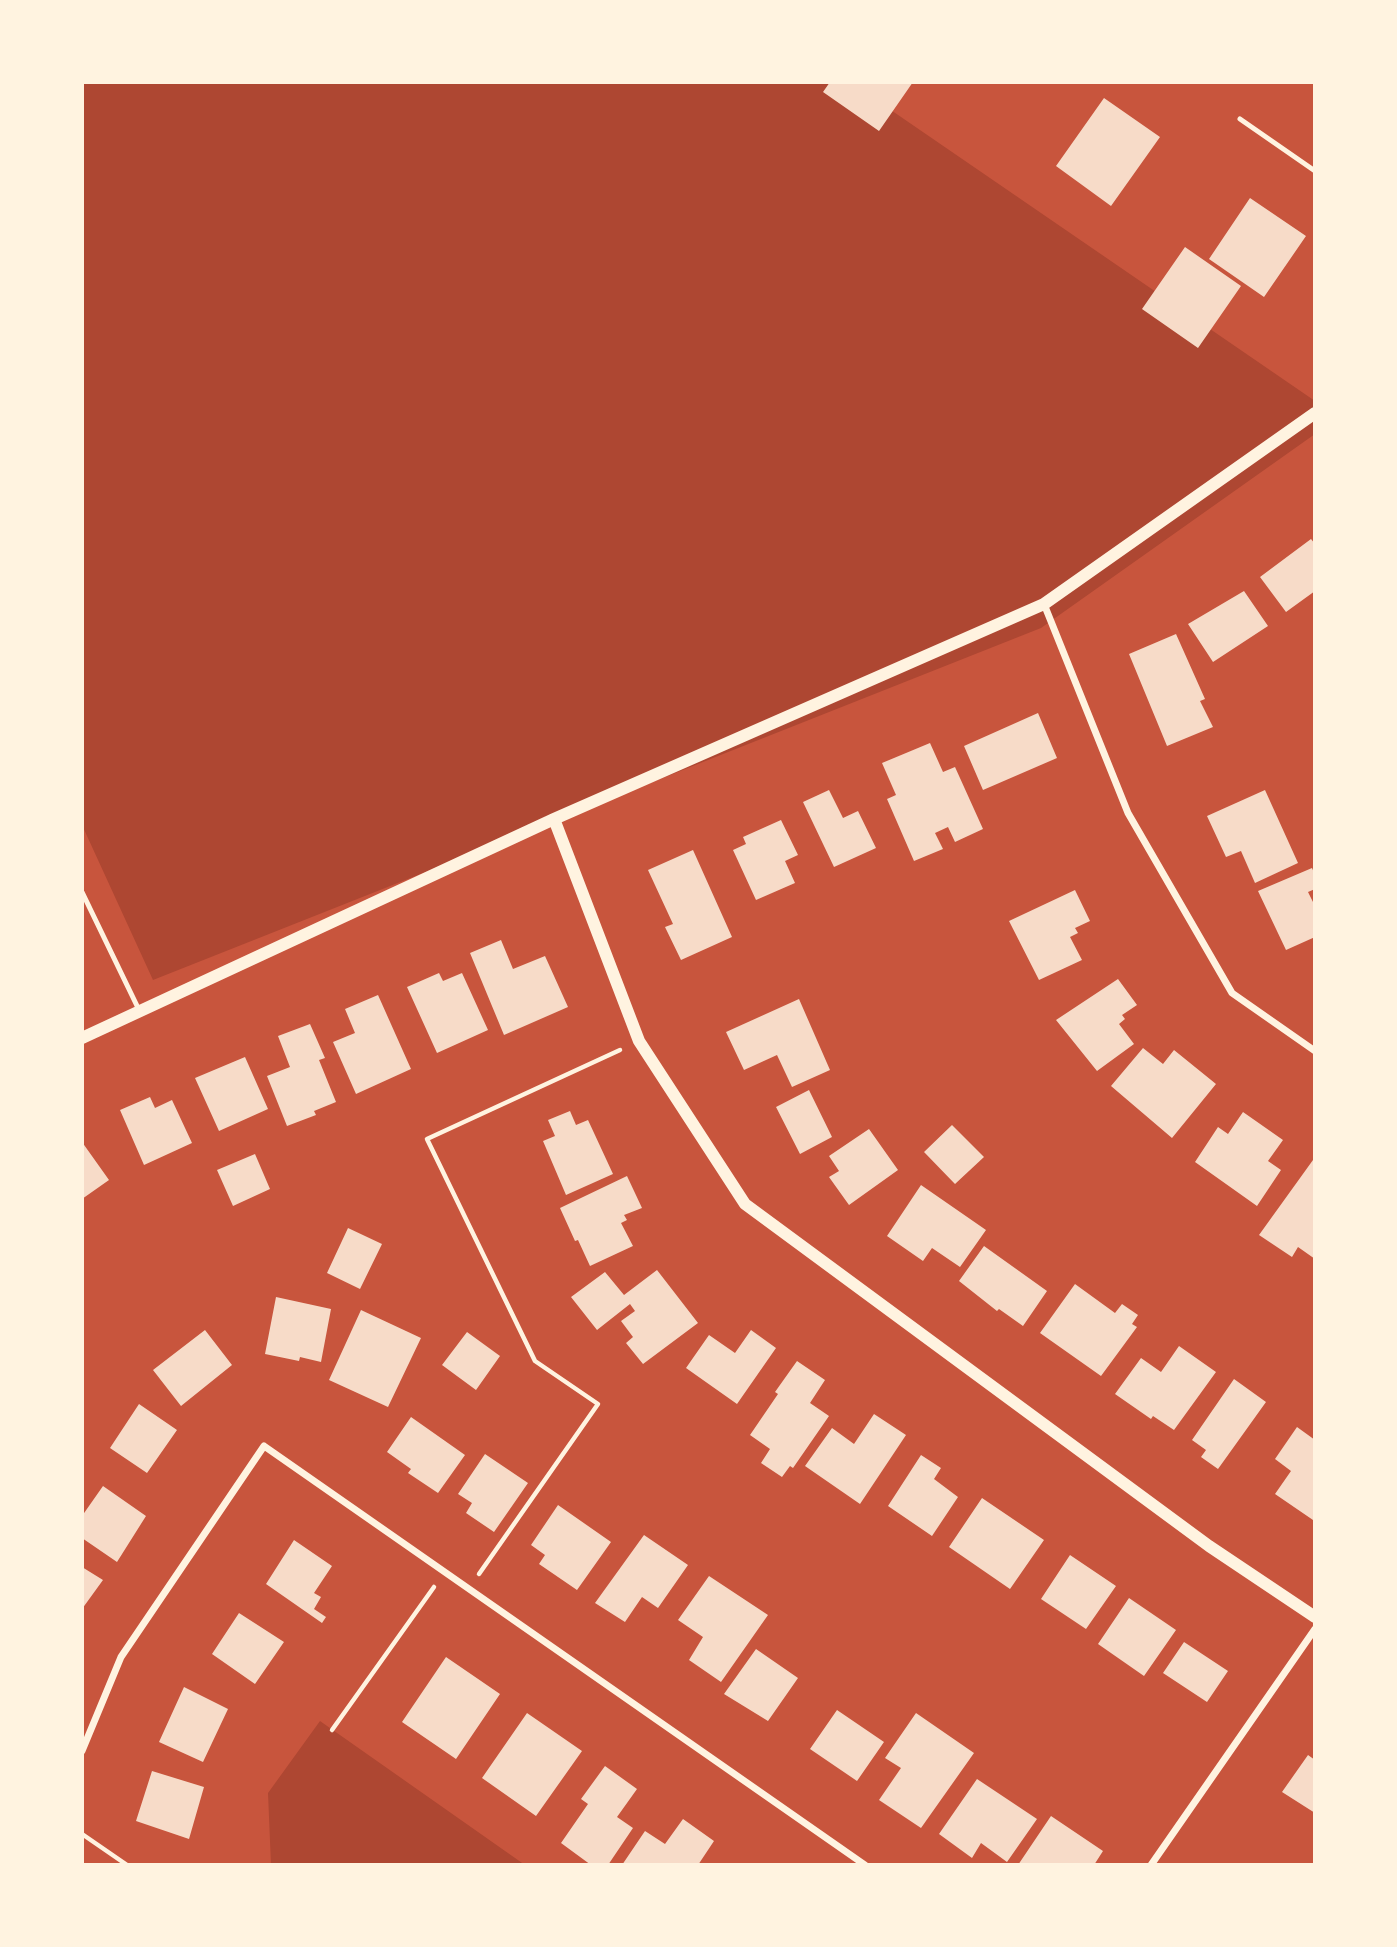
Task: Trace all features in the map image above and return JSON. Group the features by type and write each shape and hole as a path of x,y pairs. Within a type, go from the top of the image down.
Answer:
{"street":[{"path":"82,1038 554,820 1044,604 1315,413"},
{"path":"1044,604 1128,813 1232,993 1315,1051"},
{"path":"554,820 639,1041 745,1204 1209,1546 1315,1617"},
{"path":"82,1751 121,1657 264,1446 865,1865"},
{"path":"1151,1865 1315,1629"}],"lane":[{"path":"1240,119 1315,171"},
{"path":"82,892 140,1012"}],"path":[{"path":"469,1589 598,1404 535,1361 427,1139 639,1041"},
{"path":"332,1730 444,1572"},
{"path":"82,1834 127,1865"}],"shaded area":[{"path":"82,82 850,82 1315,401 1315,434 1041,628 153,980 82,825"},
{"path":"320,1721 525,1865 271,1865 268,1793"}],"building":[{"path":"830,82 913,82 879,131 823,92"},
{"path":"1104,98 1160,137 1111,206 1056,166"},
{"path":"1250,198 1306,236 1264,297 1209,259"},
{"path":"1185,247 1241,286 1198,348 1142,309"},
{"path":"1311,539 1315,544 1315,591 1286,612 1260,577"},
{"path":"1244,591 1268,626 1213,662 1188,624"},
{"path":"1176,634 1205,699 1200,701 1213,727 1167,746 1129,654"},
{"path":"1038,713 1057,758 983,790 964,746"},
{"path":"930,743 943,772 955,767 983,829 955,842 948,827 935,833 943,849 914,861 887,799 896,795 882,763"},
{"path":"829,790 843,818 858,811 876,848 834,867 803,802"},
{"path":"1265,790 1298,863 1255,883 1241,851 1226,857 1207,816"},
{"path":"781,820 798,855 785,861 795,883 756,900 733,850 746,844 743,837"},
{"path":"693,850 732,937 681,960 665,927 673,924 648,870"},
{"path":"1312,868 1315,889 1308,892 1315,906 1315,937 1286,950 1258,891"},
{"path":"1075,890 1090,921 1075,928 1078,933 1070,937 1082,960 1039,980 1009,921"},
{"path":"501,940 513,969 545,956 568,1007 504,1035 470,953"},
{"path":"439,973 443,981 462,973 488,1030 437,1053 407,987"},
{"path":"1118,979 1137,1005 1122,1015 1125,1019 1119,1024 1134,1044 1097,1071 1056,1020"},
{"path":"378,995 411,1069 356,1094 333,1042 355,1033 345,1009"},
{"path":"799,999 830,1070 792,1087 777,1055 744,1070 726,1032"},
{"path":"310,1024 325,1058 319,1060 336,1102 314,1111 316,1115 287,1126 267,1076 290,1067 278,1036"},
{"path":"1143,1048 1163,1064 1174,1050 1216,1084 1172,1138 1111,1086"},
{"path":"245,1057 268,1109 219,1131 195,1078"},
{"path":"809,1090 832,1137 800,1154 776,1107"},
{"path":"150,1097 155,1108 172,1100 192,1143 144,1165 120,1110"},
{"path":"570,1111 576,1125 588,1120 613,1174 566,1195 543,1141 555,1136 548,1120"},
{"path":"1243,1112 1283,1140 1268,1161 1281,1170 1257,1206 1195,1162 1218,1127 1228,1134"},
{"path":"952,1125 984,1157 955,1184 924,1152"},
{"path":"869,1129 898,1170 849,1205 829,1177 839,1171 829,1156"},
{"path":"82,1142 109,1180 82,1199"},
{"path":"255,1154 270,1189 233,1206 217,1170"},
{"path":"1313,1160 1315,1259 1298,1247 1292,1257 1259,1235"},
{"path":"627,1176 642,1208 624,1215 627,1220 621,1223 633,1246 590,1266 560,1208"},
{"path":"921,1185 986,1230 960,1267 932,1248 923,1261 887,1236"},
{"path":"348,1228 382,1244 360,1289 327,1273"},
{"path":"984,1246 1047,1291 1023,1326 999,1309 997,1311 959,1281"},
{"path":"657,1270 698,1323 643,1364 626,1343 633,1337 621,1321 635,1311 630,1304 597,1330 571,1297 605,1272 624,1295"},
{"path":"1075,1284 1115,1313 1122,1304 1138,1315 1132,1324 1137,1327 1101,1376 1040,1333"},
{"path":"276,1297 331,1309 321,1362 300,1357 299,1361 265,1354"},
{"path":"361,1310 421,1338 388,1407 329,1380"},
{"path":"205,1330 232,1365 181,1406 153,1370"},
{"path":"751,1330 776,1348 737,1404 686,1368 709,1335 735,1353"},
{"path":"467,1332 500,1356 476,1390 442,1365"},
{"path":"1179,1346 1216,1372 1174,1430 1153,1416 1151,1419 1115,1394 1141,1358 1161,1372"},
{"path":"797,1361 825,1380 810,1403 829,1416 793,1468 790,1466 782,1477 761,1463 770,1449 750,1435"},
{"path":"1234,1379 1266,1402 1218,1469 1201,1457 1206,1450 1192,1440"},
{"path":"139,1404 177,1430 147,1473 110,1448"},
{"path":"874,1414 906,1435 860,1504 805,1466 832,1428 854,1444"},
{"path":"411,1417 465,1455 438,1493 408,1473 411,1469 387,1452"},
{"path":"1297,1427 1315,1440 1313,1520 1275,1494 1291,1471 1275,1459"},
{"path":"485,1454 528,1483 494,1532 466,1513 472,1503 458,1494"},
{"path":"921,1455 941,1468 934,1479 958,1497 932,1536 888,1506"},
{"path":"103,1486 146,1516 117,1562 82,1538 82,1516"},
{"path":"982,1498 1044,1540 1010,1589 949,1547"},
{"path":"558,1505 611,1542 577,1590 539,1564 545,1555 531,1545"},
{"path":"644,1535 688,1565 658,1608 642,1597 625,1622 595,1603"},
{"path":"294,1540 332,1566 314,1593 321,1597 314,1609 326,1617 322,1623 266,1584"},
{"path":"1070,1555 1116,1586 1086,1629 1041,1599"},
{"path":"82,1567 103,1580 82,1609"},
{"path":"709,1576 768,1615 721,1682 689,1660 703,1637 678,1620"},
{"path":"1129,1598 1176,1630 1144,1676 1098,1644"},
{"path":"239,1613 284,1642 255,1684 212,1654"},
{"path":"1184,1642 1228,1671 1207,1702 1163,1673"},
{"path":"756,1649 798,1678 768,1721 724,1694"},
{"path":"446,1657 500,1694 456,1759 402,1722"},
{"path":"184,1687 228,1709 203,1762 159,1742"},
{"path":"837,1710 884,1742 857,1781 810,1749"},
{"path":"527,1713 582,1751 536,1816 482,1778"},
{"path":"916,1713 974,1753 921,1828 879,1800 901,1768 885,1758"},
{"path":"1308,1755 1315,1760 1315,1813 1282,1792"},
{"path":"605,1766 637,1789 617,1817 633,1828 608,1865 591,1865 561,1843 588,1804 581,1799"},
{"path":"152,1771 204,1787 189,1839 136,1821"},
{"path":"977,1779 1037,1819 1007,1862 981,1843 972,1858 939,1834"},
{"path":"1051,1816 1103,1851 1094,1865 1018,1865"},
{"path":"683,1819 714,1841 698,1865 622,1865 645,1831 665,1844"}]}
